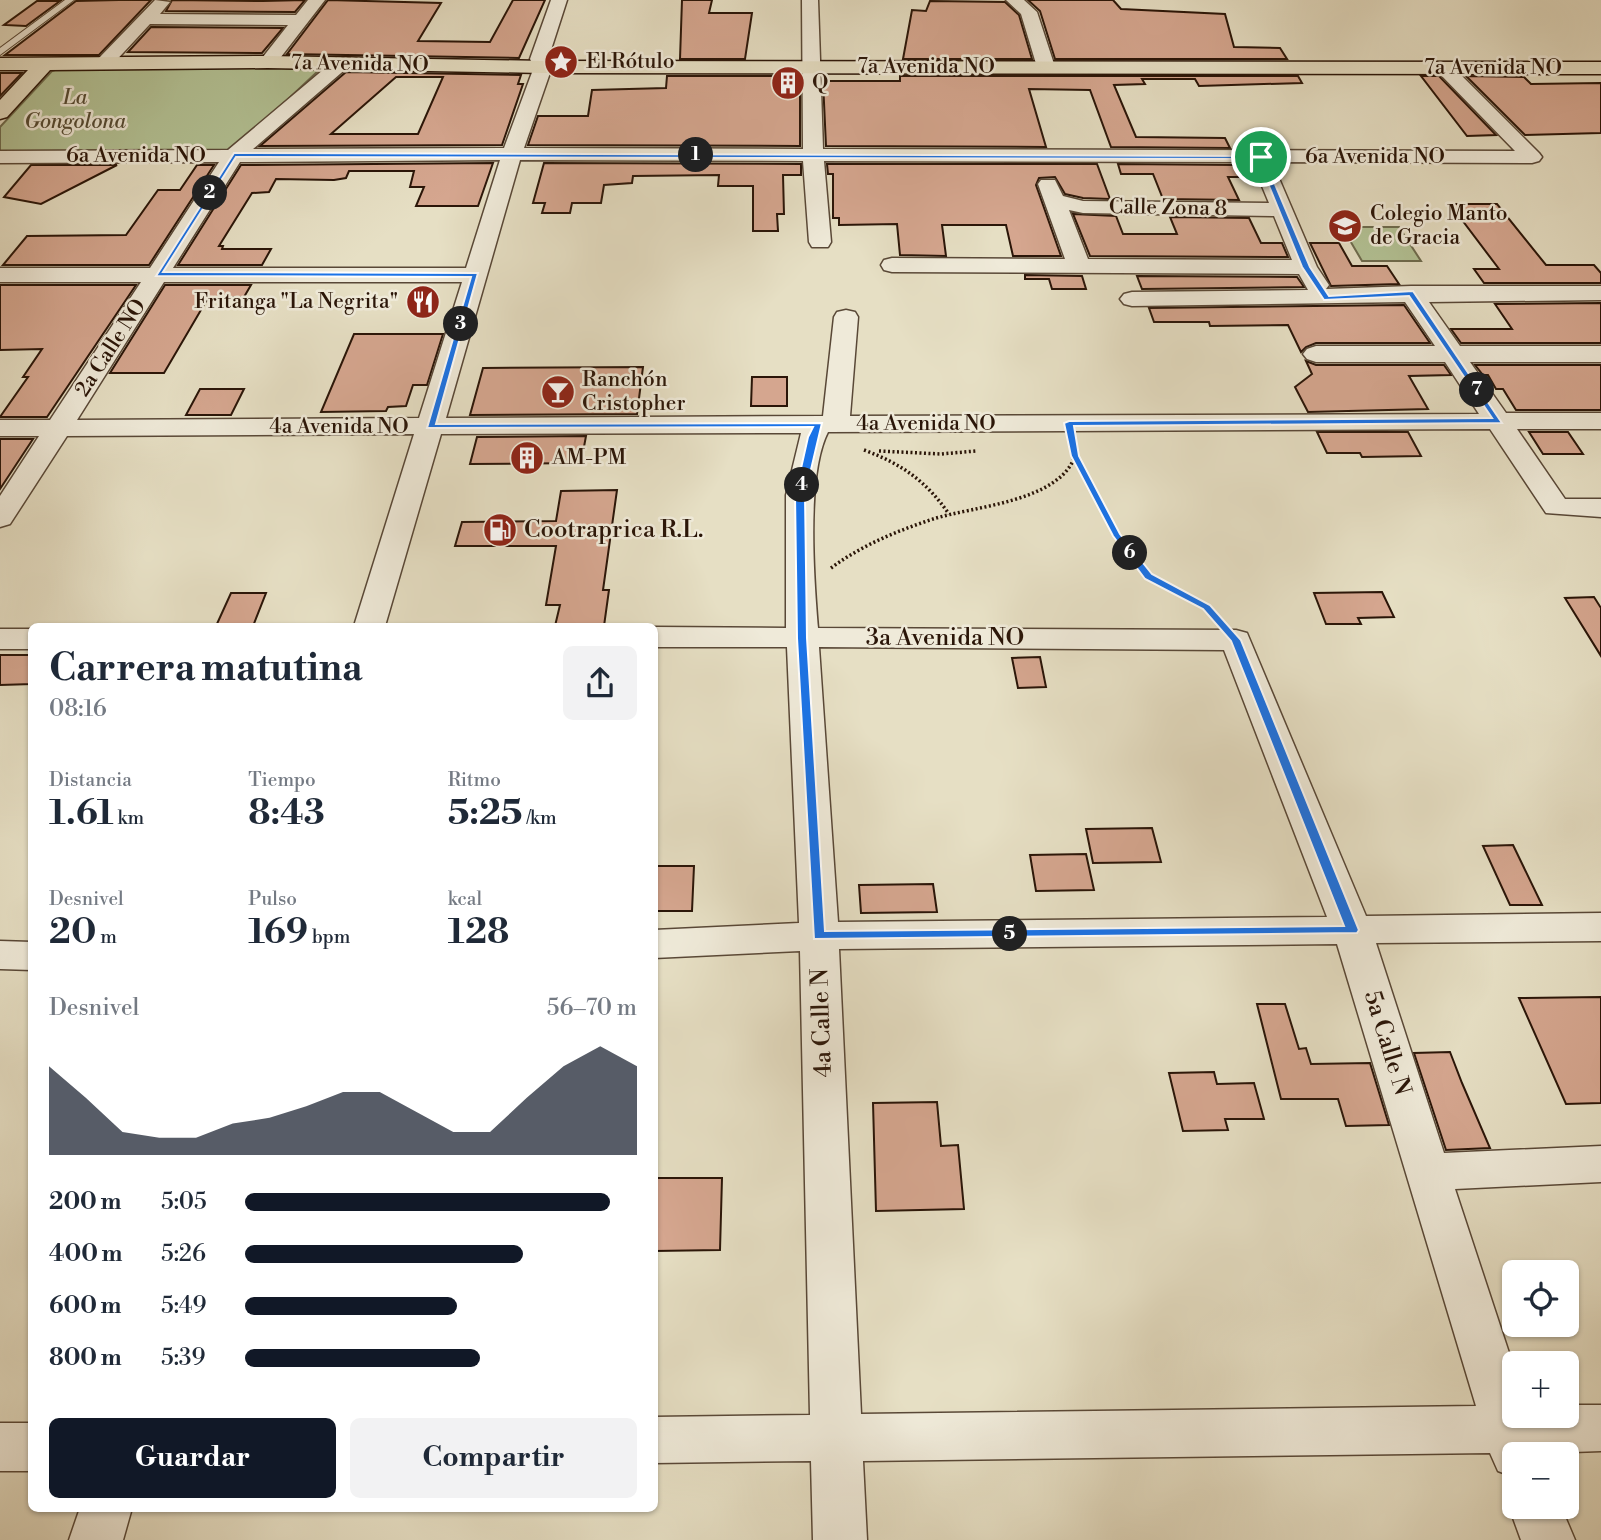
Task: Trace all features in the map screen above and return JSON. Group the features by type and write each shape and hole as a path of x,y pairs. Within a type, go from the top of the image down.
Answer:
{"highway":[{"name":"7a Avenida NO","path":"0,64 268,62 543,66 1601,68"},
{"path":"0,113 46,63"}],"street":[{"path":"104,63 164,0"},
{"path":"268,62 317,0"},
{"path":"371,623 512,154 543,66 539,59 559,0"},
{"path":"810,0 813,156 820,242"},
{"path":"1014,0 1029,12 1046,67"},
{"path":"145,19 301,20"},
{"name":"2a Calle NO","path":"0,518 234,155 342,63"},
{"name":"6a Avenida NO","path":"0,157 512,154 1532,157 1444,68"},
{"path":"1037,156 1079,265"},
{"path":"1261,157 1306,267 1326,298"},
{"name":"Calle Zona 8","path":"1054,200 1083,207 1282,210"},
{"path":"892,265 1306,267"},
{"path":"0,275 476,275"},
{"path":"1411,293 1556,507 1601,508"},
{"path":"1132,299 1326,298 1411,293 1601,293"},
{"name":"4a Calle N","path":"840,1540 819,936 800,596 800,495 812,437 828,424 846,317"},
{"path":"1316,354 1601,354"},
{"name":"4a Avenida NO","path":"0,428 1601,421"},
{"name":"3a Avenida NO","path":"658,637 1236,640"},
{"path":"0,639 28,639"},
{"name":"5a Calle N","path":"1236,640 1352,930 1511,1442"},
{"path":"658,944 819,936 1601,927"},
{"path":"0,955 28,956"},
{"path":"1427,1172 1601,1164"},
{"path":"658,1440 836,1437 1511,1442 1601,1428"},
{"path":"0,1447 28,1447"},
{"path":"96,1540 105,1512"},
{"path":"1540,1519 1548,1540"}],"lane":[{"path":"0,52 70,0"}],"path":[{"path":"1069,423 1075,456 1116,534 1149,576 1206,607 1236,640"},
{"path":"860,449 909,468 926,481 949,514"},
{"path":"800,596 851,554 949,514 1041,488 1062,478 1072,467 1075,456"}],"green space":[{"name":"La Gongolona","path":"304,67 318,71 237,147 223,152 0,155 0,127 52,71 58,69"},
{"path":"1342,227 1399,227 1421,261 1362,261"}],"building":[{"path":"151,0 99,55 5,55 76,1"},
{"path":"172,0 305,0 295,12 166,11"},
{"path":"328,0 441,3 418,41 490,42 513,0 545,0 519,58 287,54"},
{"path":"682,0 712,0 709,13 752,13 745,59 680,59"},
{"path":"1028,0 1113,0 1121,9 1225,14 1234,47 1280,48 1287,59 1055,59 1040,11"},
{"path":"37,1 60,1 26,26 4,25"},
{"path":"930,1 1005,2 1019,15 1032,59 903,59 912,10 926,11"},
{"path":"151,27 283,28 262,53 128,52"},
{"path":"346,72 521,75 518,84 523,84 502,145 260,146","holes":["396,77 443,77 418,134 331,134"]},
{"path":"0,73 22,73 0,96"},
{"path":"667,76 800,76 800,146 528,145 538,116 588,116 592,90 666,88"},
{"path":"900,76 1298,76 1302,83 1199,86 1195,79 1142,79 1145,84 1114,85 1136,137 1225,138 1230,148 1111,147 1090,90 1029,89 1046,147 826,146 823,81 900,81"},
{"path":"1421,76 1439,76 1496,135 1467,136"},
{"path":"1466,76 1524,77 1531,84 1601,83 1601,133 1525,135"},
{"path":"493,163 478,206 416,206 424,187 410,187 414,171 349,171 346,178 334,180 276,179 269,192 252,193 219,246 223,246 222,249 271,249 262,265 178,265 241,165"},
{"path":"544,163 801,164 801,175 783,175 784,214 777,214 778,231 753,231 753,186 718,186 719,175 633,176 632,183 604,185 601,203 572,203 570,213 542,213 545,203 533,203"},
{"path":"827,164 1097,164 1110,199 1065,194 1055,177 1039,178 1036,185 1061,256 1013,256 1006,225 942,225 946,256 900,255 897,224 839,225 839,218 833,218 833,174 828,174"},
{"path":"1118,164 1238,165 1245,177 1228,177 1239,200 1163,199 1153,174 1121,174"},
{"path":"31,165 117,165 41,204 4,197"},
{"path":"197,165 214,165 149,265 3,265 27,236 126,235 158,190 180,190"},
{"path":"1450,204 1497,204 1546,265 1594,265 1601,273 1601,283 1484,283 1474,269 1499,269"},
{"path":"1073,214 1116,216 1123,234 1177,234 1170,217 1249,218 1261,243 1282,243 1288,257 1090,256"},
{"path":"1310,243 1339,243 1352,266 1387,266 1399,284 1331,286"},
{"path":"1025,275 1082,276 1086,289 1052,289 1049,279 1025,279"},
{"path":"1137,276 1297,277 1304,287 1142,289"},
{"path":"0,285 136,285 47,417 0,417 28,377 23,377 42,349 0,350"},
{"path":"165,285 251,285 244,297 208,298 164,373 110,373"},
{"path":"1601,303 1601,343 1461,343 1451,329 1512,329 1495,304"},
{"path":"1404,305 1430,343 1316,343 1301,352 1288,325 1210,326 1209,322 1154,322 1149,308"},
{"path":"354,334 443,334 427,385 413,385 406,406 388,407 386,411 321,412"},
{"path":"1306,361 1316,365 1444,365 1451,375 1409,376 1428,409 1308,412 1295,387 1312,374"},
{"path":"1475,365 1601,365 1601,410 1516,410 1503,389 1496,389 1488,375 1483,375"},
{"name":"Ranchón Cristopher","path":"643,367 637,414 470,415 483,368"},
{"path":"752,377 787,377 787,406 751,406"},
{"path":"200,389 244,389 231,415 186,415"},
{"path":"1317,432 1408,432 1421,456 1362,457 1360,453 1327,453"},
{"path":"1529,432 1568,432 1583,454 1543,454"},
{"name":"AM-PM","path":"586,436 581,463 470,464 477,437"},
{"path":"0,439 33,439 0,489"},
{"path":"617,490 603,590 609,590 604,623 556,623 560,605 546,605 556,546 455,546 462,522 556,521 561,491"},
{"path":"1382,592 1394,617 1358,618 1361,624 1326,624 1314,593"},
{"path":"231,593 266,593 254,623 217,623"},
{"path":"1594,597 1601,608 1601,656 1565,598"},
{"path":"0,655 28,655 28,684 0,685"},
{"path":"1040,657 1046,687 1018,688 1012,658"},
{"path":"1152,828 1161,862 1093,863 1086,829"},
{"path":"1513,845 1542,905 1510,905 1483,846"},
{"path":"1086,854 1094,890 1036,891 1030,855"},
{"path":"658,866 694,866 692,911 658,911"},
{"path":"933,884 937,912 861,913 859,885"},
{"path":"1601,997 1601,1103 1566,1104 1519,998"},
{"path":"1257,1004 1285,1004 1299,1049 1306,1048 1311,1064 1370,1063 1389,1125 1346,1126 1338,1099 1281,1099"},
{"path":"1450,1052 1490,1148 1446,1150 1414,1053"},
{"path":"1214,1072 1217,1084 1254,1083 1264,1119 1225,1119 1228,1130 1183,1131 1169,1073"},
{"path":"937,1102 941,1146 958,1145 964,1209 876,1211 873,1103"},
{"path":"658,1178 722,1178 720,1250 658,1251"}],"place":[{"name":"El Rótulo","path":"561,62"},
{"name":"Q","path":"788,83"},
{"name":"Colegio Manto de Gracia","path":"1345,226"},
{"name":"Fritanga \"La Negrita\"","path":"423,302"},
{"name":"Ranchón Cristopher","path":"558,392"},
{"name":"AM-PM","path":"527,458"},
{"name":"Cootraprica R.L.","path":"500,530"}],"route":[{"path":"234,155 1261,157 1306,267 1326,298 1411,293 1499,421 1069,423 1075,456 1116,534 1149,576 1206,607 1217,621 1228,628 1236,640 1352,930 819,936 800,596 800,495 812,437 819,424 430,426 476,275 158,274 234,155"}]}
